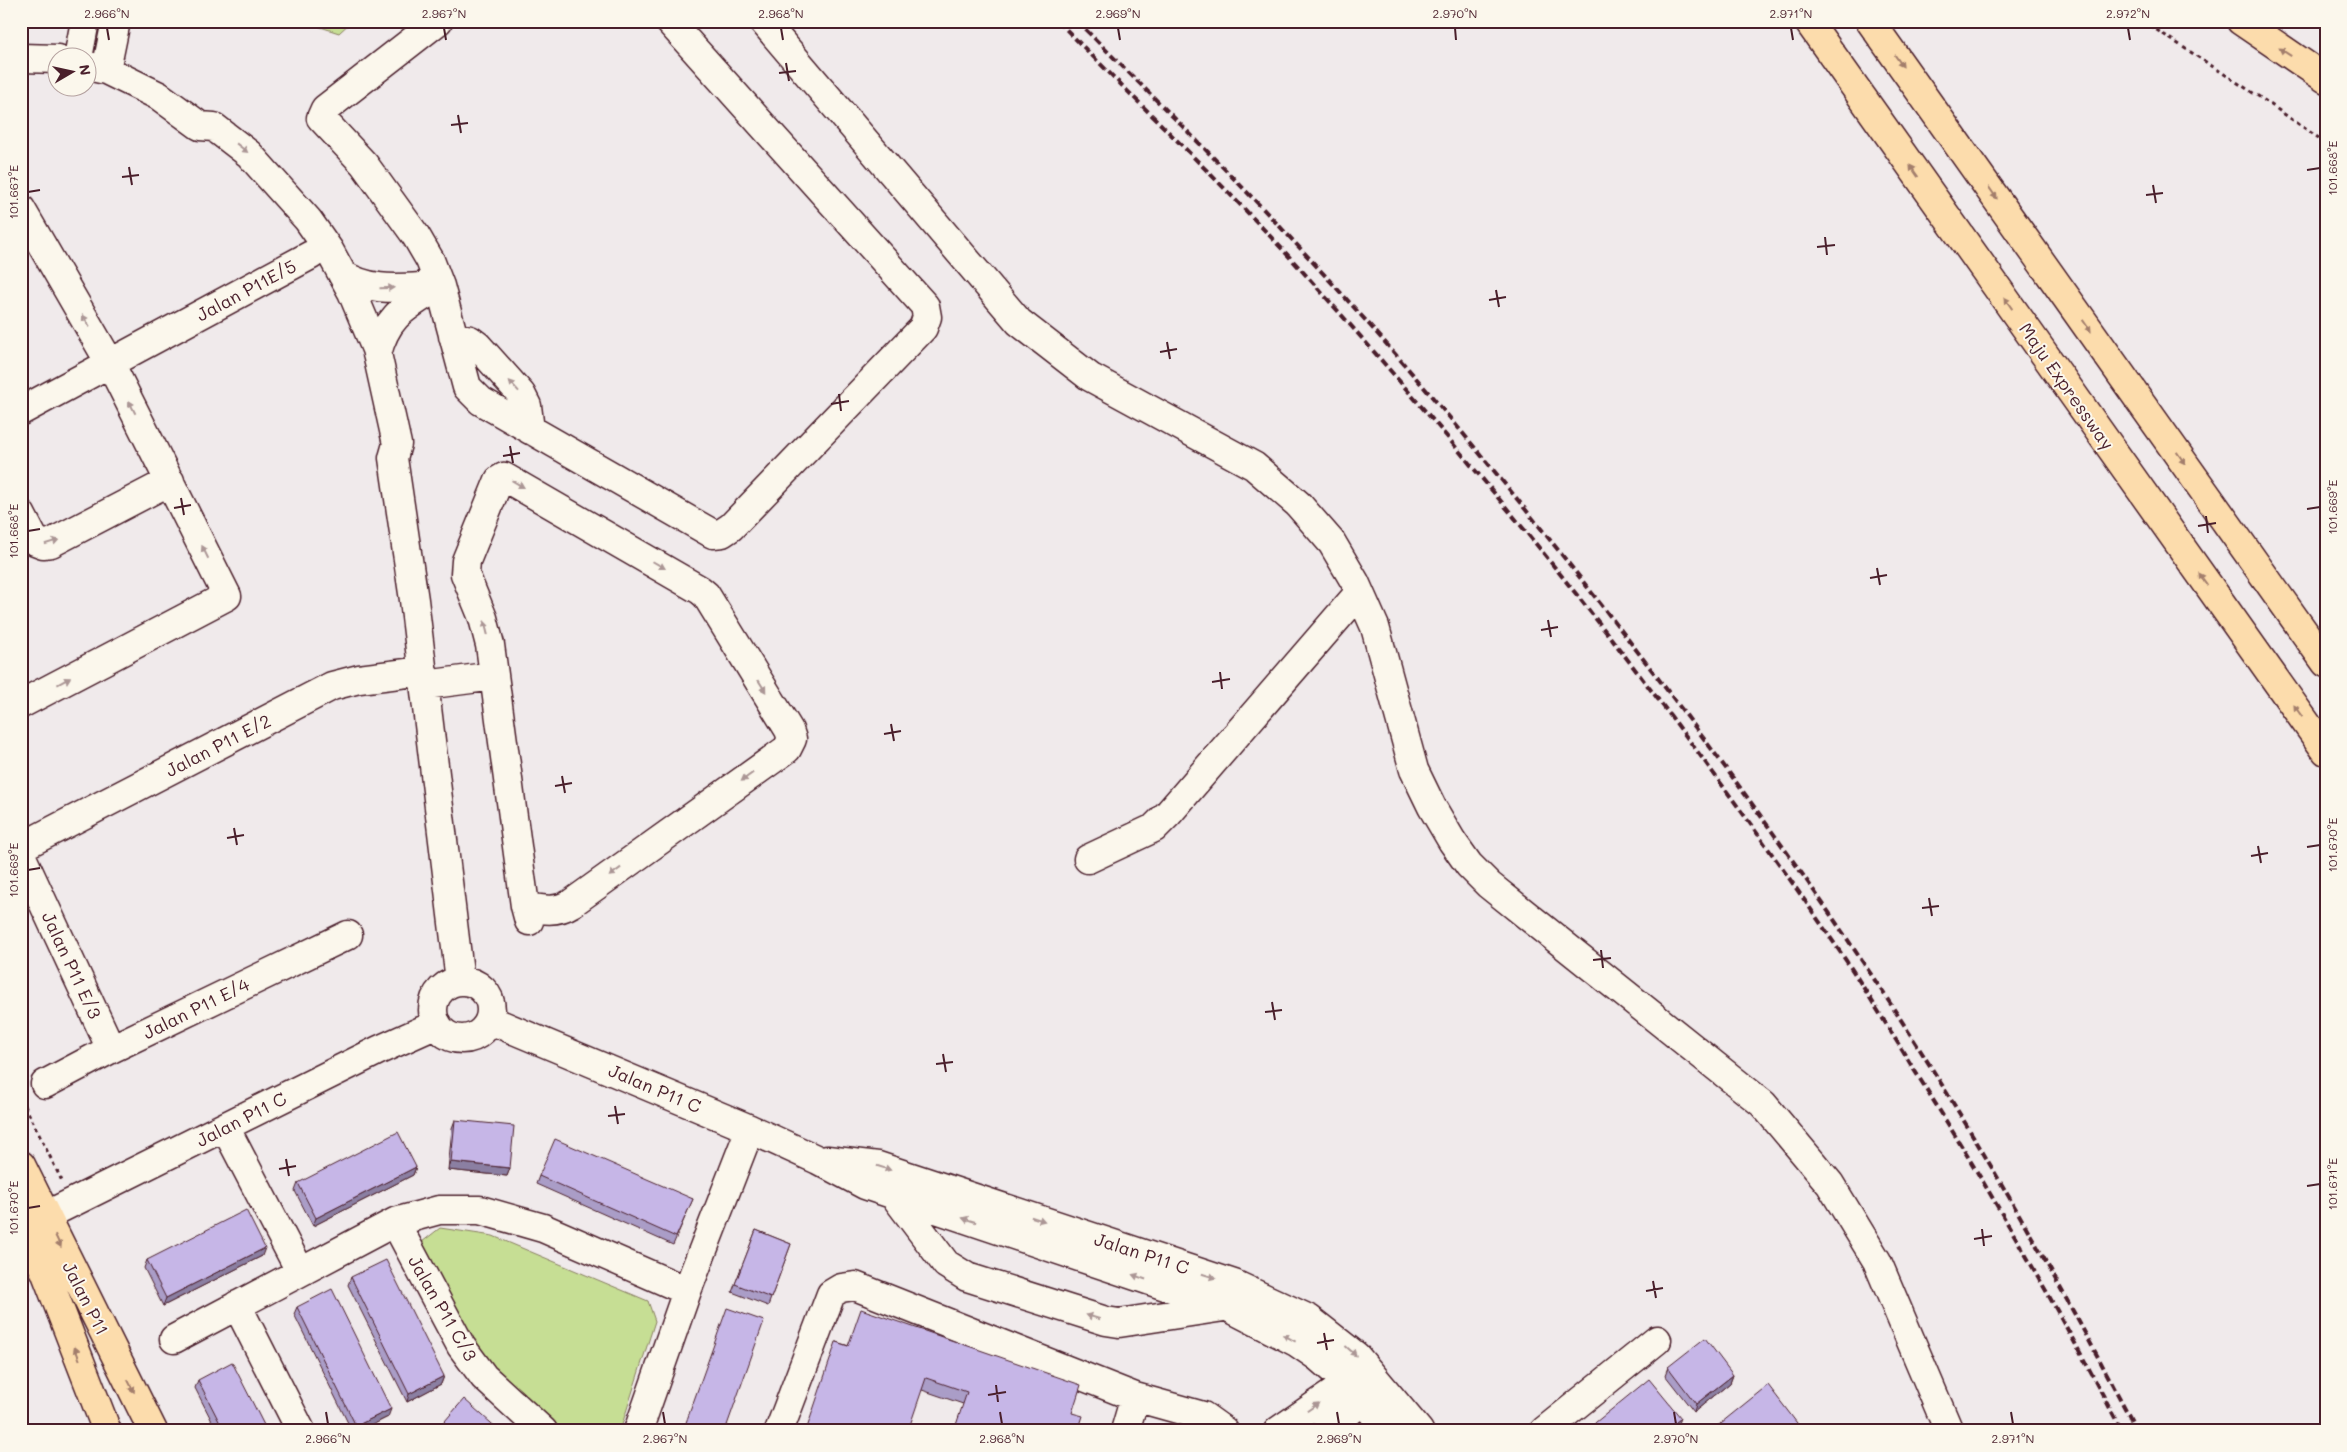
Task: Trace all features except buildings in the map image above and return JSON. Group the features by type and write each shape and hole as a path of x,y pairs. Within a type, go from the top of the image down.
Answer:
{"main road":[{"name":"Maju Expressway","path":"1808,21 2326,751"},
{"path":"1870,21 2326,663"},
{"path":"2240,21 2326,79"},
{"name":"Jalan P11","path":"21,1165 28,1224 107,1431"},
{"name":"Jalan P11","path":"28,1224 154,1431"}],"street":[{"path":"80,48 85,21"},
{"path":"98,66 116,21"},
{"path":"438,21 325,109 321,118 364,164 398,210 430,260 440,286 466,387 481,401 714,534 722,533 923,328 927,317 925,306 669,21"},
{"path":"763,21 1019,322 1090,377 1254,466 1298,504 1332,543 1360,593 1375,627 1414,770 1432,807 1452,841 1469,865 1489,885 1763,1104 1830,1184 1877,1260 1949,1431"},
{"path":"21,58 48,59"},
{"path":"98,68 159,96 200,126 214,127 249,154 262,167 308,220 342,274 352,292 377,354 397,444 393,458 424,678 460,981"},
{"path":"200,126 205,142 236,167 268,199 311,255 338,302 360,357 383,448 393,458"},
{"path":"21,208 110,363 227,596 21,704"},
{"name":"Jalan P11E/5","path":"21,412 311,255"},
{"path":"342,274 356,284 376,288 440,286"},
{"path":"377,354 381,337 390,321 440,286"},
{"path":"453,336 470,340 478,346 521,394 527,406 530,430"},
{"path":"504,477 706,595 789,730 792,740 786,749 572,903 562,909 527,913 494,676 483,618 465,574 466,561 496,486 499,480 504,477"},
{"path":"21,514 35,541 51,544 170,481"},
{"path":"1088,859 1154,828 1360,593"},
{"name":"Jalan P11 E/2","path":"21,847 332,686 359,679 494,676"},
{"name":"Jalan P11 E/3","path":"21,855 111,1048"},
{"name":"Jalan P11 E/4","path":"45,1084 111,1048 348,935"},
{"path":"460,981 478,986 485,992 492,1009 490,1020 481,1033 464,1040 446,1035 437,1024 433,1012 438,994 444,988 460,981"},
{"name":"Jalan P11 C","path":"490,1020 750,1129 818,1160 865,1185 1228,1307 1296,1342 1318,1357 1356,1391 1388,1431"},
{"name":"Jalan P11 C","path":"28,1224 74,1203 379,1050 437,1024"},
{"path":"225,1127 300,1270"},
{"path":"638,1431 687,1291 750,1129"},
{"name":"Jalan P11 C","path":"818,1160 878,1166 1234,1284 1309,1319 1332,1335 1356,1356 1419,1431"},
{"path":"894,1195 946,1264 966,1277 1106,1321 1119,1323 1228,1307"},
{"path":"174,1339 300,1270 395,1222 439,1210 480,1210 543,1228 687,1291"},
{"name":"Jalan P11 C/3","path":"395,1222 461,1346 484,1376 543,1431"},
{"path":"779,1431 831,1294 841,1288 855,1286 1134,1397 1203,1416 1224,1431"},
{"path":"236,1305 300,1431"},
{"path":"1544,1431 1657,1340"},
{"path":"1278,1431 1356,1391"},
{"path":"1326,1431 1356,1391"},
{"path":"1125,1431 1134,1397"}],"path":[{"path":"2143,21 2326,143"},
{"path":"21,1098 74,1203"}],"green space":[{"path":"302,21 352,21 339,33"},
{"path":"440,1228 493,1236 648,1301 655,1321 620,1431 558,1431 487,1370 422,1242"}],"railway":[{"path":"1058,21 1282,249 1384,364 1524,529 1591,613 1722,785 1847,962 1941,1112 2047,1293 2122,1431"},
{"path":"1077,21 1261,206 1404,364 1526,510 1699,732 1832,917 1933,1071 2039,1249 2137,1431"}]}
